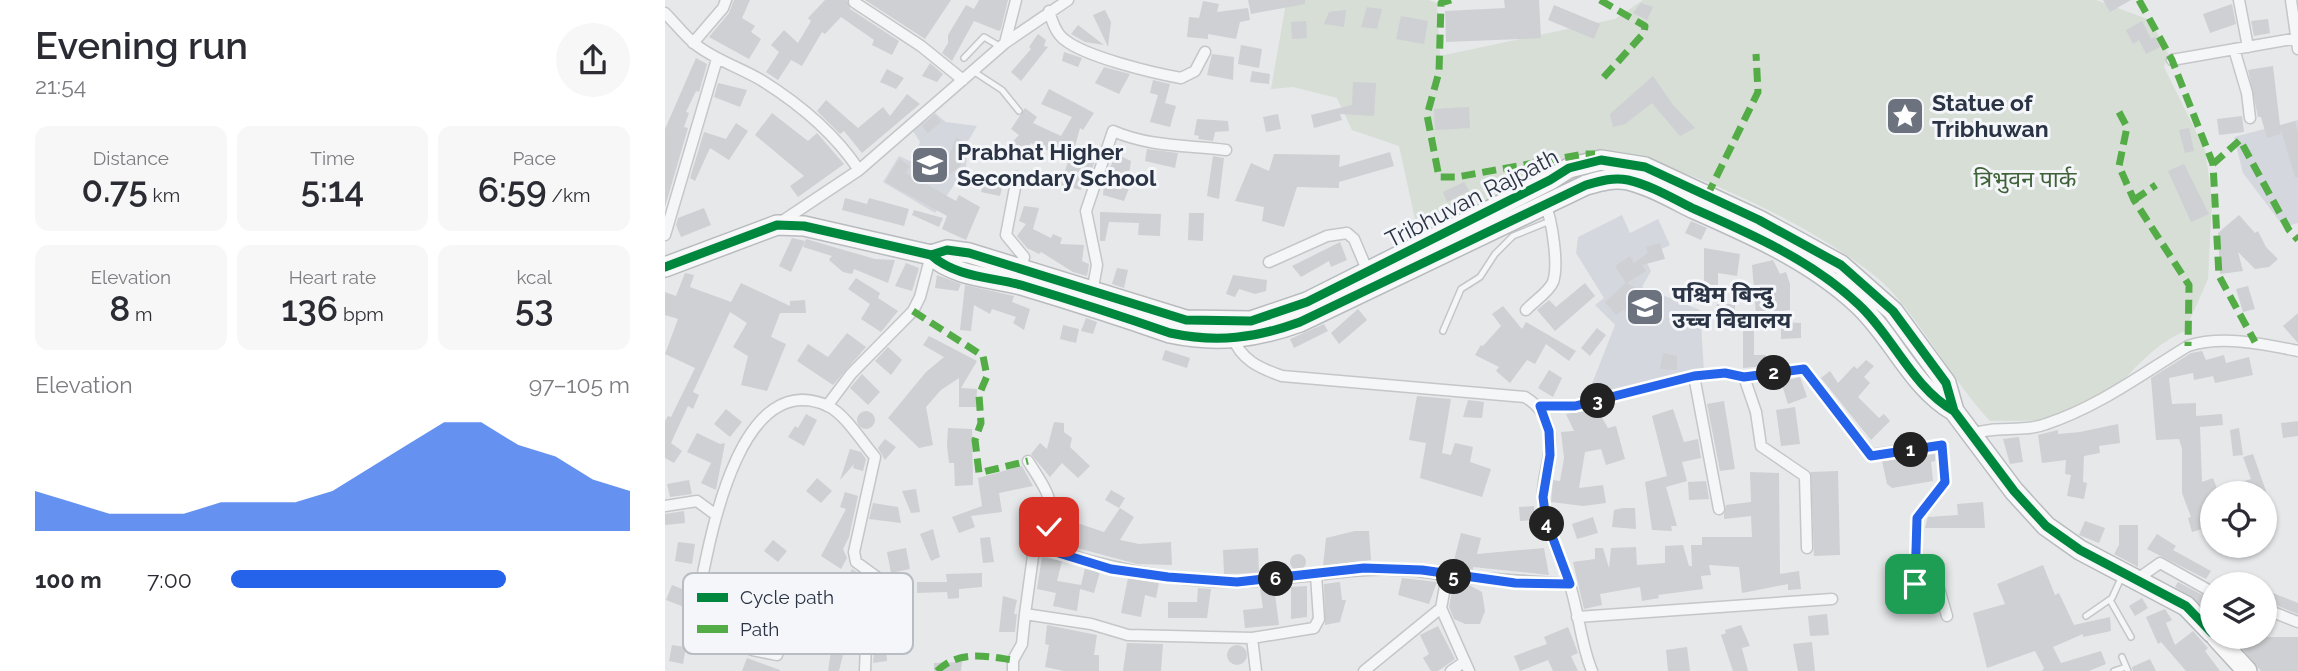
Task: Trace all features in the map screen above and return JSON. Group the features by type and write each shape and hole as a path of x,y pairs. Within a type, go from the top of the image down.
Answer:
{"highway":[{"name":"Tribhuvan Rajpath","path":"1231,331 1267,318 1369,272 1569,168 1601,160 1645,167 1759,219 1812,258"},
{"name":"Tribhuvan Rajpath","path":"931,255 941,265 953,269 1231,331 1260,335 1300,322 1548,213 1604,179 1629,180 1812,258 1865,284 1892,311 1946,383 1954,411 2014,491 2046,526 2080,550 2186,606 2200,621"},
{"name":"Tribhuvan Rajpath","path":"665,267 777,225 804,226 931,255 947,250 959,251 1022,267 1091,298"},
{"path":"2227,649 2247,671"}],"street":[{"path":"694,43 723,8 726,0"},
{"path":"1003,45 1016,0"},
{"path":"777,225 859,170 1003,45 1068,0"},
{"path":"2239,0 2248,47"},
{"path":"2172,60 2297,42 2291,0"},
{"path":"854,2 921,46 963,80"},
{"path":"1049,11 1065,41 1129,66 1181,78 1195,71 1205,52"},
{"path":"665,13 694,43 717,59 760,80 796,105 843,145 859,170"},
{"path":"2234,49 2247,93 2250,118"},
{"path":"665,234 717,59"},
{"path":"1091,298 1097,265 1086,211 1114,131 1134,140 1179,149 1190,145 1226,150"},
{"path":"1017,177 1006,235 1024,257 1022,267"},
{"path":"1526,310 1552,285 1554,247 1548,213"},
{"path":"1269,262 1327,236 1347,233 1354,239 1369,272"},
{"path":"827,406 851,374 912,311 920,297 931,255"},
{"path":"1231,331 1254,367 1282,376 1525,397 1540,406 1575,406 1694,376 1725,373 1744,377 1804,369 1871,456 1942,445 1945,482 1917,518 1915,584 1937,582 1947,616"},
{"path":"1972,434 1984,430 2043,426 2098,403 2187,346 2203,341 2255,342 2298,351"},
{"path":"1694,376 1719,509"},
{"path":"1744,377 1756,412 1761,446 1805,476 1807,548"},
{"path":"704,573 716,515 750,434 765,414 796,399 827,406 836,412 875,457 854,552 856,562 871,573"},
{"path":"1540,406 1549,431 1550,455 1543,497 1546,520 1570,584 1592,671"},
{"path":"1013,671 1013,660 1022,644 1033,556 1049,527 1051,503 1049,493 1028,461"},
{"path":"665,506 698,501 716,515"},
{"path":"1039,547 1111,569 1168,577 1237,582 1364,568 1422,570 1447,576 1515,583 1570,584"},
{"path":"2129,577 2160,563 2200,585"},
{"path":"1025,614 1090,624 1128,635 1252,638 1314,628 1319,619 1316,575"},
{"path":"1447,576 1441,608 1466,666 1451,671"},
{"path":"1577,617 1832,599"},
{"path":"1364,671 1441,608"},
{"path":"2277,614 2298,622"},
{"path":"1252,638 1256,671"}],"lane":[{"path":"964,58 984,37 1003,45"},
{"path":"973,71 1002,90 1019,111"},
{"path":"1443,331 1461,289 1480,276 1495,254 1513,236 1548,213"},
{"path":"2086,616 2110,600 2129,577"},
{"path":"2110,600 2131,637"},
{"path":"2114,671 2127,669 2122,657"}],"shaded area":[{"name":"Prabhat Higher Secondary School","path":"935,113 946,122 977,126 968,141 966,167 935,213 883,182 899,156 912,162 920,142 913,131"},
{"path":"2298,120 2298,223 2284,227 2243,173 2234,137"},
{"name":"पश्चिम बिन्दु उच्च विद्यालय","path":"1622,215 1630,233 1658,219 1670,245 1644,257 1651,271 1642,287 1700,310 1704,371 1586,399 1615,325 1595,305 1604,298 1576,253 1578,237"}],"green space":[{"name":"त्रिभुवन पार्क","path":"1283,0 1429,0 1437,3 1440,56 1615,19 1643,0 2096,0 2150,20 2168,53 2164,67 2205,150 2212,199 2208,279 2185,331 2149,354 2112,391 2089,408 2048,419 1990,421 1906,309 1871,272 1802,228 1680,171 1644,159 1614,153 1604,179 1541,189 1415,219 1399,146 1352,130 1337,98 1293,87 1271,89 1285,9"}],"building":[{"path":"734,0 750,0 742,18 755,26 751,32 761,39 749,59 709,37 729,13"},
{"path":"825,0 847,0 850,9 899,41 892,55 872,45 874,40 841,17 825,34 822,32 802,66 791,60 778,80 766,72 779,52 771,45 784,30 798,43 811,21 808,18"},
{"path":"865,0 951,0 925,39"},
{"path":"979,0 1008,0 1001,29 999,31 974,21 952,61 942,53 948,43 948,35 966,5 974,9"},
{"path":"1248,0 1305,0 1305,4 1251,14"},
{"path":"1504,0 1539,0 1541,38 1446,42 1445,11 1505,8"},
{"path":"2103,0 2131,0 2110,12"},
{"path":"1203,1 1219,4 1217,12 1248,8 1250,20 1240,22 1236,39 1208,34 1208,39 1187,37 1189,17 1199,18"},
{"path":"1641,3 1653,7 1647,20 1633,13"},
{"path":"2232,4 2236,24 2210,33 2203,14"},
{"path":"1554,5 1600,24 1594,39 1548,20"},
{"path":"1367,7 1382,9 1377,29 1361,27"},
{"path":"1105,10 1111,22 1108,47 1093,15"},
{"path":"1346,10 1344,27 1324,24 1329,12"},
{"path":"1401,16 1428,21 1424,44 1396,39"},
{"path":"2268,19 2270,33 2254,36 2251,21"},
{"path":"1306,21 1307,38 1292,39 1291,22"},
{"path":"2142,21 2151,39 2155,37 2160,47 2146,54 2139,40 2133,44 2126,30"},
{"path":"1078,25 1104,45 1085,42 1071,34"},
{"path":"1038,34 1046,40 1044,46 1048,47 1021,81 1011,72 1031,49 1029,47"},
{"path":"1241,45 1262,49 1259,68 1238,64"},
{"path":"1064,52 1082,58 1078,67 1062,61"},
{"path":"1212,54 1234,57 1233,80 1207,75"},
{"path":"696,58 707,64 699,92 696,91 686,112 689,113 684,127 688,128 665,207 665,129"},
{"path":"930,63 943,74 937,82 922,76"},
{"path":"2273,66 2281,134 2267,138 2261,117 2258,117 2248,70"},
{"path":"1104,67 1130,74 1119,94 1095,83"},
{"path":"887,69 904,78 896,89 880,82"},
{"path":"1252,71 1270,74 1269,84 1250,82"},
{"path":"1653,76 1673,105 1695,128 1680,136 1652,103 1625,124 1613,127 1610,114"},
{"path":"1153,80 1170,84 1165,103 1176,106 1170,127 1150,122 1158,95 1150,93"},
{"path":"1353,82 1376,83 1374,116 1340,114 1342,120 1314,128 1311,115 1352,105"},
{"path":"718,83 747,90 740,107 714,97"},
{"path":"1049,89 1094,113 1083,130 1080,128 1074,150 1096,157 1089,178 1084,177 1081,190 1061,185 1068,161 1058,155 1031,143 1021,162 1003,152 1019,135 1011,129 1025,108 1037,117 1033,123 1061,136 1072,117 1041,104"},
{"path":"907,94 920,104 862,153 844,131 840,134 817,111 826,100 858,128 883,107 890,116"},
{"path":"1469,107 1470,128 1435,130 1434,109"},
{"path":"772,113 808,141 817,133 844,164 798,197 790,186 804,176 755,135"},
{"path":"935,114 941,122 928,133 922,126"},
{"path":"1278,114 1281,129 1266,132 1263,117"},
{"path":"2242,116 2244,132 2219,135 2217,119"},
{"path":"1197,119 1228,121 1229,131 1215,132 1213,141 1198,139 1199,136 1194,135"},
{"path":"2295,121 2298,133 2298,177 2295,177 2280,126"},
{"path":"736,123 748,131 729,160 710,148 695,181 690,178 704,132 726,139"},
{"path":"2189,128 2194,151 2185,153 2179,130"},
{"path":"956,138 968,143 961,165 938,184"},
{"path":"1147,149 1178,153 1175,168 1145,161"},
{"path":"1390,152 1394,166 1339,182 1339,188 1297,187 1284,227 1262,221 1264,207 1235,201 1251,163 1269,171 1274,154 1340,155 1339,167"},
{"path":"1116,154 1131,161 1128,182 1131,183 1124,201 1103,195 1104,182"},
{"path":"1213,156 1224,158 1219,199 1207,196"},
{"path":"899,159 910,166 906,173 956,201 959,195 980,207 966,240 942,229 947,216 885,182"},
{"path":"2184,164 2209,214 2191,222 2168,171"},
{"path":"985,175 1004,180 1000,196 981,192"},
{"path":"1464,182 1469,191 1447,202 1443,192"},
{"path":"845,198 867,204 869,198 909,209 904,226 842,210"},
{"path":"1024,206 1039,208 1033,229 1051,238 1053,234 1062,238 1060,244 1084,245 1082,261 1089,264 1087,276 1073,272 1041,252 1039,254 1027,248 1017,236 1026,224 1019,221"},
{"path":"704,208 711,225 681,237 676,225 678,218"},
{"path":"914,210 943,218 939,227 912,215"},
{"path":"1100,212 1161,214 1160,236 1138,235 1139,223 1109,222 1105,241 1100,241"},
{"path":"1189,213 1204,213 1203,241 1188,240"},
{"path":"2239,215 2255,233 2258,231 2266,247 2278,259 2269,267 2255,269 2238,252 2243,271 2220,274 2218,233"},
{"path":"1691,221 1707,228 1701,240 1685,233"},
{"path":"792,238 805,241 791,272 779,266"},
{"path":"806,239 875,259 895,260 888,283 854,269 852,274 843,272 829,260 832,256 803,247"},
{"path":"1340,242 1347,260 1331,267 1329,261 1301,277 1292,266"},
{"path":"1660,243 1665,259 1642,265 1646,271 1627,283 1657,300 1654,306 1660,309 1655,317 1649,314 1644,322 1623,310 1616,315 1605,302 1626,283 1615,266 1630,256 1634,263 1648,253 1646,247"},
{"path":"1704,248 1740,254 1737,276 1718,273 1718,292 1704,293"},
{"path":"1773,260 1780,274 1786,272 1790,284 1790,310 1756,314 1752,265"},
{"path":"906,263 919,268 912,291 895,286"},
{"path":"1117,268 1128,270 1124,288 1112,284"},
{"path":"685,273 694,275 690,287 731,302 741,283 790,306 790,301 805,300 806,313 780,313 771,337 786,344 767,391 741,385 748,356 733,347 747,323 730,312 693,392 699,395 693,409 688,406 671,443 682,451 674,463 665,458 665,421 668,416 671,417 695,368 665,354 678,319 665,315 665,292 676,296"},
{"path":"937,275 961,284 958,291 935,288"},
{"path":"1233,275 1267,280 1266,291 1255,294 1239,289 1235,297 1226,294"},
{"path":"856,278 880,293 878,298 898,311 881,332 861,319 870,304 848,289"},
{"path":"1585,283 1595,296 1555,331 1537,310 1549,300 1556,307"},
{"path":"965,285 1014,296 1012,302 1030,309 1024,330 1013,323 1016,317 992,309 990,314 974,305 971,331 960,330"},
{"path":"2248,286 2255,309 2243,312 2236,289"},
{"path":"1717,304 1735,304 1735,322 1716,322"},
{"path":"1503,306 1522,329 1526,322 1576,351 1569,361 1546,344 1535,364 1527,360 1510,383 1496,371 1499,367 1475,355 1481,345 1483,346 1501,326 1492,314"},
{"path":"1358,309 1367,320 1339,344 1331,333"},
{"path":"2298,313 2298,343 2283,326"},
{"path":"1086,318 1097,322 1093,334 1081,331"},
{"path":"1743,321 1754,321 1754,355 1766,355 1766,366 1743,368"},
{"path":"1781,322 1801,323 1801,338 1781,339"},
{"path":"1324,324 1328,331 1294,348 1290,339"},
{"path":"1063,325 1079,329 1076,343 1060,339"},
{"path":"1597,328 1606,335 1590,356 1581,348"},
{"path":"847,333 866,347 833,385 797,361 808,344 828,357"},
{"path":"929,336 977,361 961,388 977,389 976,407 959,407 959,378 941,390 926,407 933,445 919,448 888,418 926,372 944,357 923,345"},
{"path":"888,347 902,360 891,375 875,361"},
{"path":"1165,350 1190,358 1187,368 1162,360"},
{"path":"2202,351 2206,360 2224,355 2226,363 2249,357 2253,375 2215,383 2213,376 2194,380 2193,373 2169,378 2172,404 2196,403 2196,416 2222,414 2223,425 2200,427 2200,530 2192,532 2188,518 2191,517 2182,493 2182,449 2179,439 2156,440 2151,378 2191,353"},
{"path":"1663,353 1677,356 1677,370 1660,369"},
{"path":"1866,360 1874,366 1864,377 1870,383 1858,397 1879,418 1884,414 1890,421 1871,440 1821,378 1830,371 1838,383 1854,366 1857,369"},
{"path":"1549,370 1562,378 1553,397 1538,388"},
{"path":"862,374 880,392 868,405 850,388"},
{"path":"1800,377 1807,397 1788,404 1781,382"},
{"path":"1417,396 1451,399 1442,453 1451,455 1455,443 1473,447 1470,462 1491,469 1482,497 1420,478 1426,443 1409,440"},
{"path":"1468,400 1484,402 1482,418 1463,417"},
{"path":"1724,401 1735,469 1720,471 1707,404"},
{"path":"1795,407 1800,444 1781,446 1776,410"},
{"path":"726,409 742,422 730,437 714,424"},
{"path":"1597,409 1608,428 1616,426 1625,459 1606,465 1601,449 1585,452 1579,488 1603,485 1606,503 1583,506 1551,502 1553,480 1560,481 1564,458 1561,432 1574,431 1566,414"},
{"path":"1673,409 1684,442 1698,439 1701,458 1682,462 1687,481 1666,487 1677,526 1671,526 1672,531 1652,530 1645,482 1667,476 1652,416"},
{"path":"866,411 872,414 875,420 872,426 866,429 860,426 857,420 860,414"},
{"path":"806,414 817,420 804,446 788,437 795,426 798,428"},
{"path":"2298,421 2298,436 2283,438 2281,423"},
{"path":"1054,422 1064,423 1064,432 1072,438 1070,447 1090,466 1078,478 1062,463 1050,477 1031,454 1040,443 1047,449"},
{"path":"2118,424 2120,443 2099,446 2100,453 2084,456 2083,482 2087,483 2084,499 2067,496 2071,475 2065,474 2066,460 2042,463 2038,435 2058,430 2058,434 2080,432"},
{"path":"948,428 972,429 973,485 955,486 954,463 949,463"},
{"path":"2239,428 2243,455 2233,456 2230,430"},
{"path":"697,433 720,444 725,443 716,490 701,483 711,463 687,452"},
{"path":"2019,437 2023,462 2010,464 2003,439"},
{"path":"885,439 896,447 885,460 878,448"},
{"path":"850,449 861,452 866,459 863,471 853,468 854,464 840,480"},
{"path":"1935,454 1935,461 1931,462 1933,481 1892,488 1887,484 1882,461"},
{"path":"2253,454 2262,481 2244,481 2251,479 2243,457"},
{"path":"1022,466 1033,486 999,493 1002,512 971,516 975,527 959,533 952,517 982,506 978,478"},
{"path":"1838,471 1840,555 1814,556 1811,472"},
{"path":"1750,472 1779,473 1780,574 1799,571 1801,589 1788,590 1788,584 1742,593 1739,567 1709,565 1711,575 1701,576 1703,589 1658,595 1659,598 1642,601 1640,587 1600,594 1602,605 1584,609 1573,562 1595,559 1595,548 1603,548 1609,568 1611,548 1636,547 1637,565 1665,563 1665,546 1683,545 1689,566 1692,566 1691,545 1702,545 1702,537 1752,537 1751,516 1724,519 1726,505 1751,502"},
{"path":"817,478 832,491 821,503 806,491"},
{"path":"689,480 692,494 670,497 667,484"},
{"path":"1706,481 1709,499 1689,500 1688,482"},
{"path":"916,489 920,512 911,513 902,491"},
{"path":"1111,490 1125,498 1119,508 1105,500"},
{"path":"845,492 858,496 849,537 843,549 847,558 841,569 821,556 846,509 840,507"},
{"path":"1983,502 1985,528 1925,528 1928,517 1958,515 1957,504"},
{"path":"873,503 898,507 901,523 869,519"},
{"path":"1534,506 1535,520 1520,521 1519,507"},
{"path":"1120,508 1134,517 1120,540 1139,544 1171,542 1172,565 1137,564 1051,541 1059,517 1104,532"},
{"path":"1635,508 1636,529 1612,527 1614,510"},
{"path":"684,511 685,523 665,525 665,514"},
{"path":"1593,517 1598,533 1577,539 1572,524"},
{"path":"2085,521 2105,528 2099,543 2079,535"},
{"path":"2119,525 2138,525 2138,567 2114,554 2119,545"},
{"path":"933,529 940,557 931,561 920,534"},
{"path":"1355,531 1369,531 1371,560 1323,566 1326,538"},
{"path":"1461,533 1481,538 1477,554 1544,548 1549,575 1473,567 1473,570 1452,568"},
{"path":"2157,534 2176,546 2173,550 2211,571 2200,572 2200,576 2147,549"},
{"path":"990,537 994,562 983,563 980,538"},
{"path":"773,540 787,551 778,562 764,551"},
{"path":"678,542 695,544 692,564 675,561"},
{"path":"906,548 910,569 891,573 887,552"},
{"path":"1258,548 1259,573 1224,574 1223,550"},
{"path":"1295,554 1301,554 1306,562 1304,568 1295,570 1290,565 1290,559"},
{"path":"1042,557 1062,561 1057,581 1081,585 1085,568 1100,572 1094,593 1080,589 1077,611 1053,606 1056,593 1037,589"},
{"path":"2043,565 2055,595 2059,593 2074,625 2110,617 2111,631 2083,637 2083,634 2053,647 2061,663 2101,651 2106,664 2089,671 2042,671 2044,668 2035,651 1987,668 1973,613 2005,604 1997,584"},
{"path":"982,573 982,587 959,589 959,598 948,599 947,592 917,593 917,582 947,582 946,574"},
{"path":"1128,578 1159,583 1156,598 1145,595 1141,617 1121,613"},
{"path":"1402,578 1437,582 1429,604 1398,595"},
{"path":"1340,582 1342,600 1346,600 1340,622 1325,625 1324,584"},
{"path":"2178,582 2200,594 2200,604 2175,587"},
{"path":"1453,584 1469,585 1482,592 1485,611 1480,624 1465,624 1454,619 1449,607"},
{"path":"672,585 683,589 683,607 666,600"},
{"path":"1307,586 1307,617 1291,619 1291,587"},
{"path":"1274,587 1279,625 1245,628 1243,610 1263,608 1260,589"},
{"path":"1198,588 1211,589 1207,618 1168,618 1168,602 1197,602"},
{"path":"2277,595 2298,603 2298,614 2277,606"},
{"path":"1003,596 1017,600 1014,614 1017,614 1015,632 999,632"},
{"path":"2142,598 2148,608 2135,616 2129,606"},
{"path":"2165,609 2172,620 2166,623 2175,645 2193,631 2200,639 2200,649 2207,649 2205,651 2220,671 2186,671 2161,642 2158,644 2146,617"},
{"path":"1827,614 1829,635 1810,636 1808,616"},
{"path":"1047,625 1097,635 1094,655 1099,655 1099,671 1064,671 1045,667 1049,645 1045,644"},
{"path":"1741,625 1750,646 1742,648 1748,671 1733,671 1721,635 1726,633 1725,630"},
{"path":"1438,626 1455,659 1438,671 1431,671 1423,658 1429,654 1420,635"},
{"path":"1568,627 1578,653 1571,656 1578,671 1553,671 1548,660 1520,671 1514,656 1547,644 1544,637"},
{"path":"2277,637 2298,637 2298,671 2261,671 2243,649 2277,649"},
{"path":"1812,642 1815,671 1798,671 1793,644"},
{"path":"1127,643 1163,644 1161,671 1123,671"},
{"path":"672,645 683,647 683,664 669,661"},
{"path":"1237,645 1244,648 1247,655 1244,662 1237,665 1230,662 1227,655 1230,648"},
{"path":"1687,647 1690,671 1668,671 1666,650"},
{"path":"831,654 843,654 839,671 828,671"},
{"path":"874,654 886,654 887,661 873,663"},
{"path":"747,658 780,670 780,671 742,671"},
{"path":"2150,659 2156,671 2133,671 2132,667"},
{"path":"962,662 961,671 934,671 934,663"}],"marked path":[{"path":"1451,0 1441,3 1439,72 1427,115 1439,177 1457,177 1595,154"},
{"path":"1600,0 1645,26 1644,33 1603,78"},
{"path":"2139,0 2172,60 2213,164 2219,276 2255,342"},
{"path":"1707,196 1758,92 1756,54"},
{"path":"2119,112 2127,127 2119,166 2134,200 2189,285 2188,346"},
{"path":"2213,164 2240,140 2289,230 2298,240"},
{"path":"2134,200 2156,185"},
{"path":"913,311 983,356 987,376 979,395 981,423 975,440 979,473 1028,461"},
{"path":"937,671 945,664 963,657 982,656 1013,660"}],"cycle path":[{"path":"665,267 777,225 804,226 931,255 947,250 969,253 1186,320 1251,321 1307,302 1569,168 1601,160 1645,167 1759,220 1841,265 1893,311 1946,383 1954,411 2014,491 2046,526 2080,550 2186,606 2200,621"},
{"path":"931,255 962,272 1021,285 1170,333 1204,338 1236,337 1268,332 1300,322 1586,185 1622,179 1653,188 1758,238 1821,274 1858,304 1926,389 1954,411"}],"place":[{"name":"Statue of Tribhuwan","path":"1905,116"},
{"name":"Prabhat Higher Secondary School","path":"930,165"},
{"name":"पश्चिम बिन्दु उच्च विद्यालय","path":"1645,307"}],"route":[{"path":"1049,527 1039,547 1111,569 1168,577 1237,582 1364,568 1422,570 1447,576 1515,583 1570,584 1546,520 1543,497 1550,455 1549,431 1540,406 1575,406 1694,376 1725,373 1744,377 1804,369 1871,456 1942,445 1945,482 1917,518 1915,584"}]}
